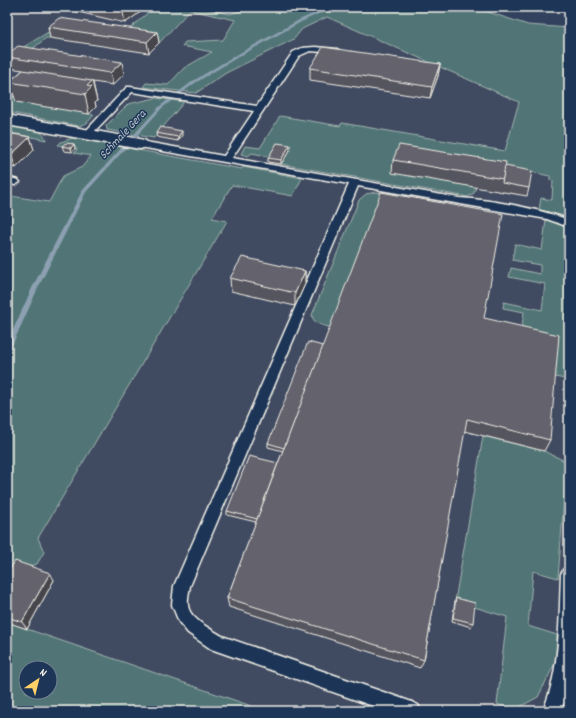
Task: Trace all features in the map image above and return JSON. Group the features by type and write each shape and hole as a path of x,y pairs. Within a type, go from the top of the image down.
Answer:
{"street":[{"path":"7,120 140,144"}],"lane":[{"path":"226,160 298,53 307,50 347,52"},
{"path":"87,134 130,89 260,109"},
{"path":"140,144 354,183 549,216 569,224"},
{"path":"354,183 182,586 180,606 186,619 199,631 217,643 412,711"},
{"path":"552,711 556,706 563,675 569,574"}],"shaded area":[{"path":"7,7 154,7 124,34 60,25 7,57"},
{"path":"190,10 235,20 223,40 185,42 212,51 184,68 168,85 146,83 144,87 196,93 226,73 294,39 302,29 327,17 520,102 505,152 550,176 569,184 569,711 266,711 27,629 7,590 226,221 212,218 242,169 136,149 146,137 107,130 106,126 87,123 94,115 7,101 7,68 9,68 46,38 62,29 158,43"},
{"path":"39,131 72,138 61,142 78,149 74,153 92,156 82,167 63,176 49,202 11,196 7,201 7,132 46,140"}],"green space":[{"path":"154,7 197,7 230,14 254,7 473,7 528,25 569,28 569,217 539,210 541,198 552,200 553,181 550,180 550,176 501,166 476,187 474,193 468,197 281,164 271,157 252,153 248,156 241,154 245,146 260,148 280,116 340,126 342,123 505,151 519,102 327,17 302,29 294,39 226,73 196,93 143,87 146,83 168,85 184,68 212,52 182,46 185,42 223,40 235,20 190,10 159,43 62,29 50,38 46,38 9,68 7,68 7,57 60,25 124,34"},
{"path":"14,95 94,115 87,123 79,126 7,112 7,101"},
{"path":"156,98 184,102 154,138 107,130 106,126 128,104"},
{"path":"7,125 36,130 44,135 46,140 7,132"},
{"path":"72,138 242,169 243,167 302,178 293,196 232,185 212,218 227,221 38,538 44,552 37,564 21,569 7,590 7,201 11,196 49,202 63,176 82,167 91,156 74,153 77,149 58,145 61,142"},
{"path":"376,192 449,205 334,328 317,323 312,315 359,200 366,194"},
{"path":"546,220 558,223 569,230 569,380 551,376 520,340 524,312 503,308 504,302 542,310 545,284 509,277 511,268 540,274 540,265 512,260 515,244 542,250"},
{"path":"483,436 544,451 567,462 558,578 533,571 528,626 557,635 555,663 538,697 514,710 497,704 507,617 455,601"},
{"path":"7,622 266,711 7,711"}],"building":[{"path":"102,7 130,7 123,12"},
{"path":"59,18 157,32 147,42 48,27"},
{"path":"18,46 122,62 110,73 7,57 7,55"},
{"path":"323,47 440,64 432,87 310,68"},
{"path":"23,70 92,81 87,86 92,87 85,94 9,82"},
{"path":"7,80 11,80 9,82 11,87 7,91"},
{"path":"160,127 182,131 178,137 156,133"},
{"path":"7,133 30,137 11,155 7,154"},
{"path":"66,143 74,144 71,148 62,146"},
{"path":"277,143 290,145 281,160 268,158"},
{"path":"399,145 506,162 503,179 393,160"},
{"path":"505,166 532,171 529,188 502,183"},
{"path":"381,192 503,214 484,318 559,335 550,440 467,419 424,660 227,598"},
{"path":"242,257 305,271 295,293 230,278"},
{"path":"308,342 323,346 284,448 268,443"},
{"path":"249,456 278,463 257,519 227,511"},
{"path":"15,561 50,573 22,622 7,617 7,574"},
{"path":"456,598 475,603 473,623 453,618"}],"waterway":[{"name":"Schmale Gera","path":"7,350 35,288 84,191 161,107 194,82 232,59 300,21 331,7"}]}
